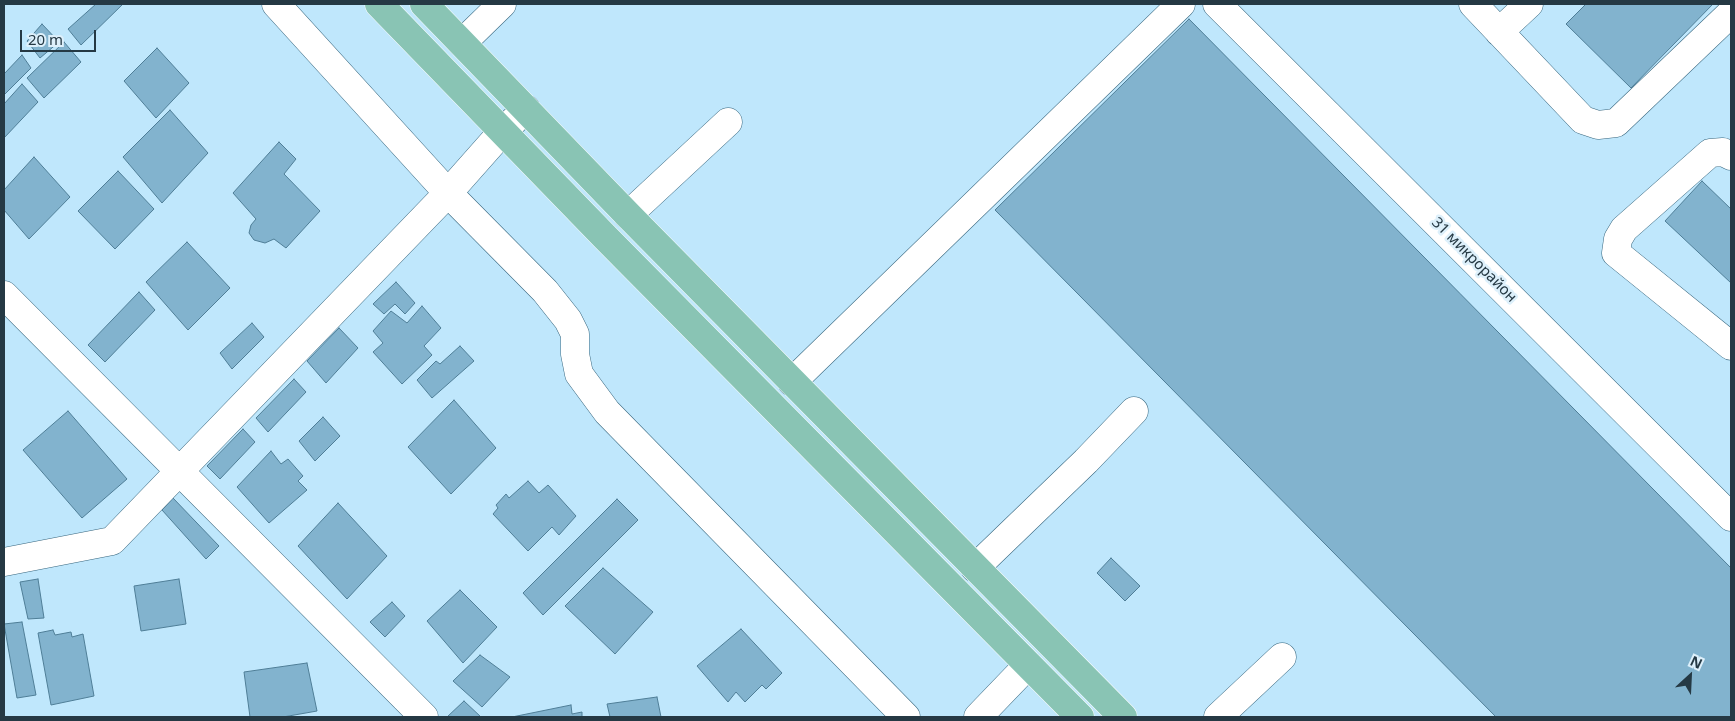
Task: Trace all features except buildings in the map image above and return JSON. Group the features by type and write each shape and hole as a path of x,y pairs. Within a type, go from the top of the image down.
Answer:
{"main road":[{"path":"379,4 502,132 1080,717"},
{"path":"424,4 628,215 1123,717"}],"street":[{"path":"276,4 448,193 545,291 568,320 575,334 575,354 579,374 607,412 906,717"},
{"path":"462,43 502,4"},
{"path":"792,382 1181,4"},
{"name":"31 микрорайон","path":"1216,4 1731,517"},
{"path":"1472,4 1583,120 1598,125 1616,123 1731,13"},
{"path":"1499,32 1529,4"},
{"path":"4,562 112,541 448,193 502,132 526,109"},
{"path":"628,215 728,122"},
{"path":"1731,156 1723,152 1710,152 1624,229 1618,239 1616,253 1731,346"},
{"path":"4,295 424,717"},
{"path":"976,568 1086,461 1134,411"},
{"path":"1218,717 1282,658"},
{"path":"978,717 1028,665"}]}
